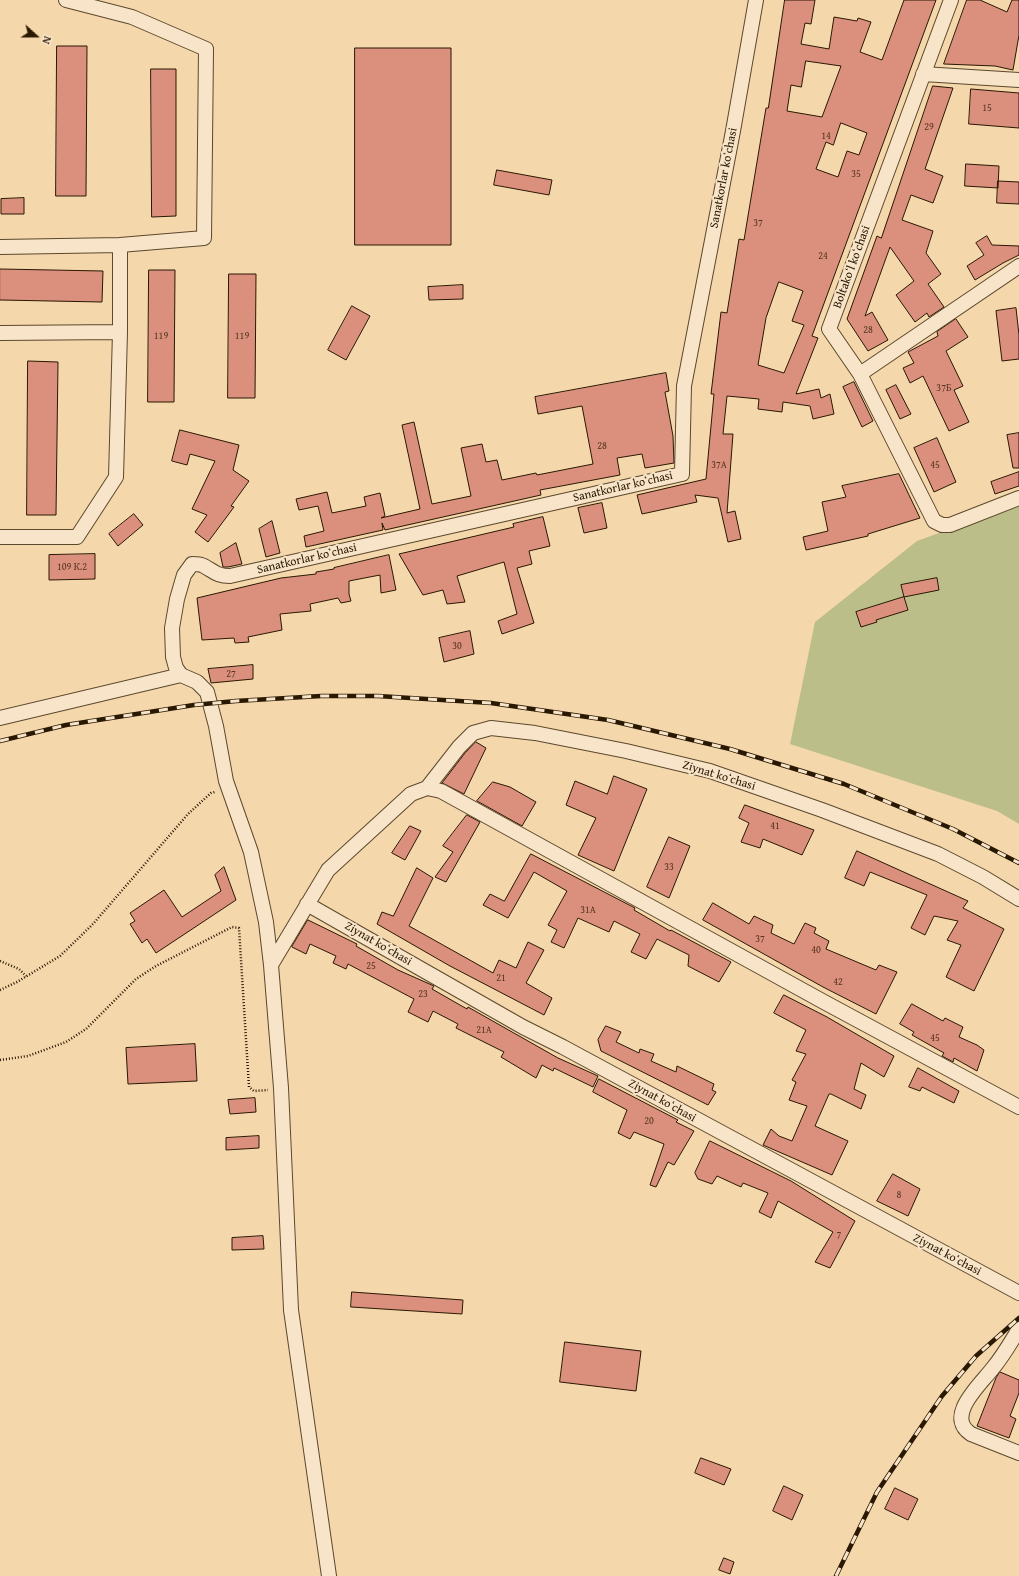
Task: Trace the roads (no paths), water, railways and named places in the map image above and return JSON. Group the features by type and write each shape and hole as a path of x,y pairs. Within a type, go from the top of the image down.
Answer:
{"street":[{"path":"0,247 120,245 204,238 206,49 132,17 66,0"},
{"name":"Sanatkorlar koʻchasi","path":"181,675 176,668 173,657 172,628 177,599 184,575 192,564 203,565 221,576 230,576 682,474 684,386 733,131 756,0"},
{"name":"Boltakoʻl koʻchasi","path":"951,0 830,328 860,374 934,521 942,525 950,525 1019,498"},
{"path":"923,74 1019,80"},
{"path":"0,537 77,537 116,477 120,332 120,245"},
{"path":"860,374 1019,266"},
{"path":"0,333 120,332"},
{"path":"0,718 181,675 197,682 207,692 216,726 226,781 251,852 266,922 281,1088 291,1310 329,1576"},
{"name":"Ziynat koʻchasi","path":"271,965 328,870 411,794 426,788 459,747 473,734 491,728 535,733 626,751 717,774 822,810 938,854 983,877 1019,899"},
{"path":"426,788 441,791 817,999 1019,1107"},
{"name":"Ziynat koʻchasi","path":"307,904 523,1027 563,1047 1019,1293"},
{"path":"1019,1329 994,1367 969,1397 960,1419 964,1430 1019,1453"}],"railway":[{"path":"0,741 66,725 194,705 236,701 321,696 378,696 491,703 608,720 730,749 844,784 953,829 1019,863"},
{"path":"836,1576 877,1492 942,1396 976,1356 1019,1318"}]}
